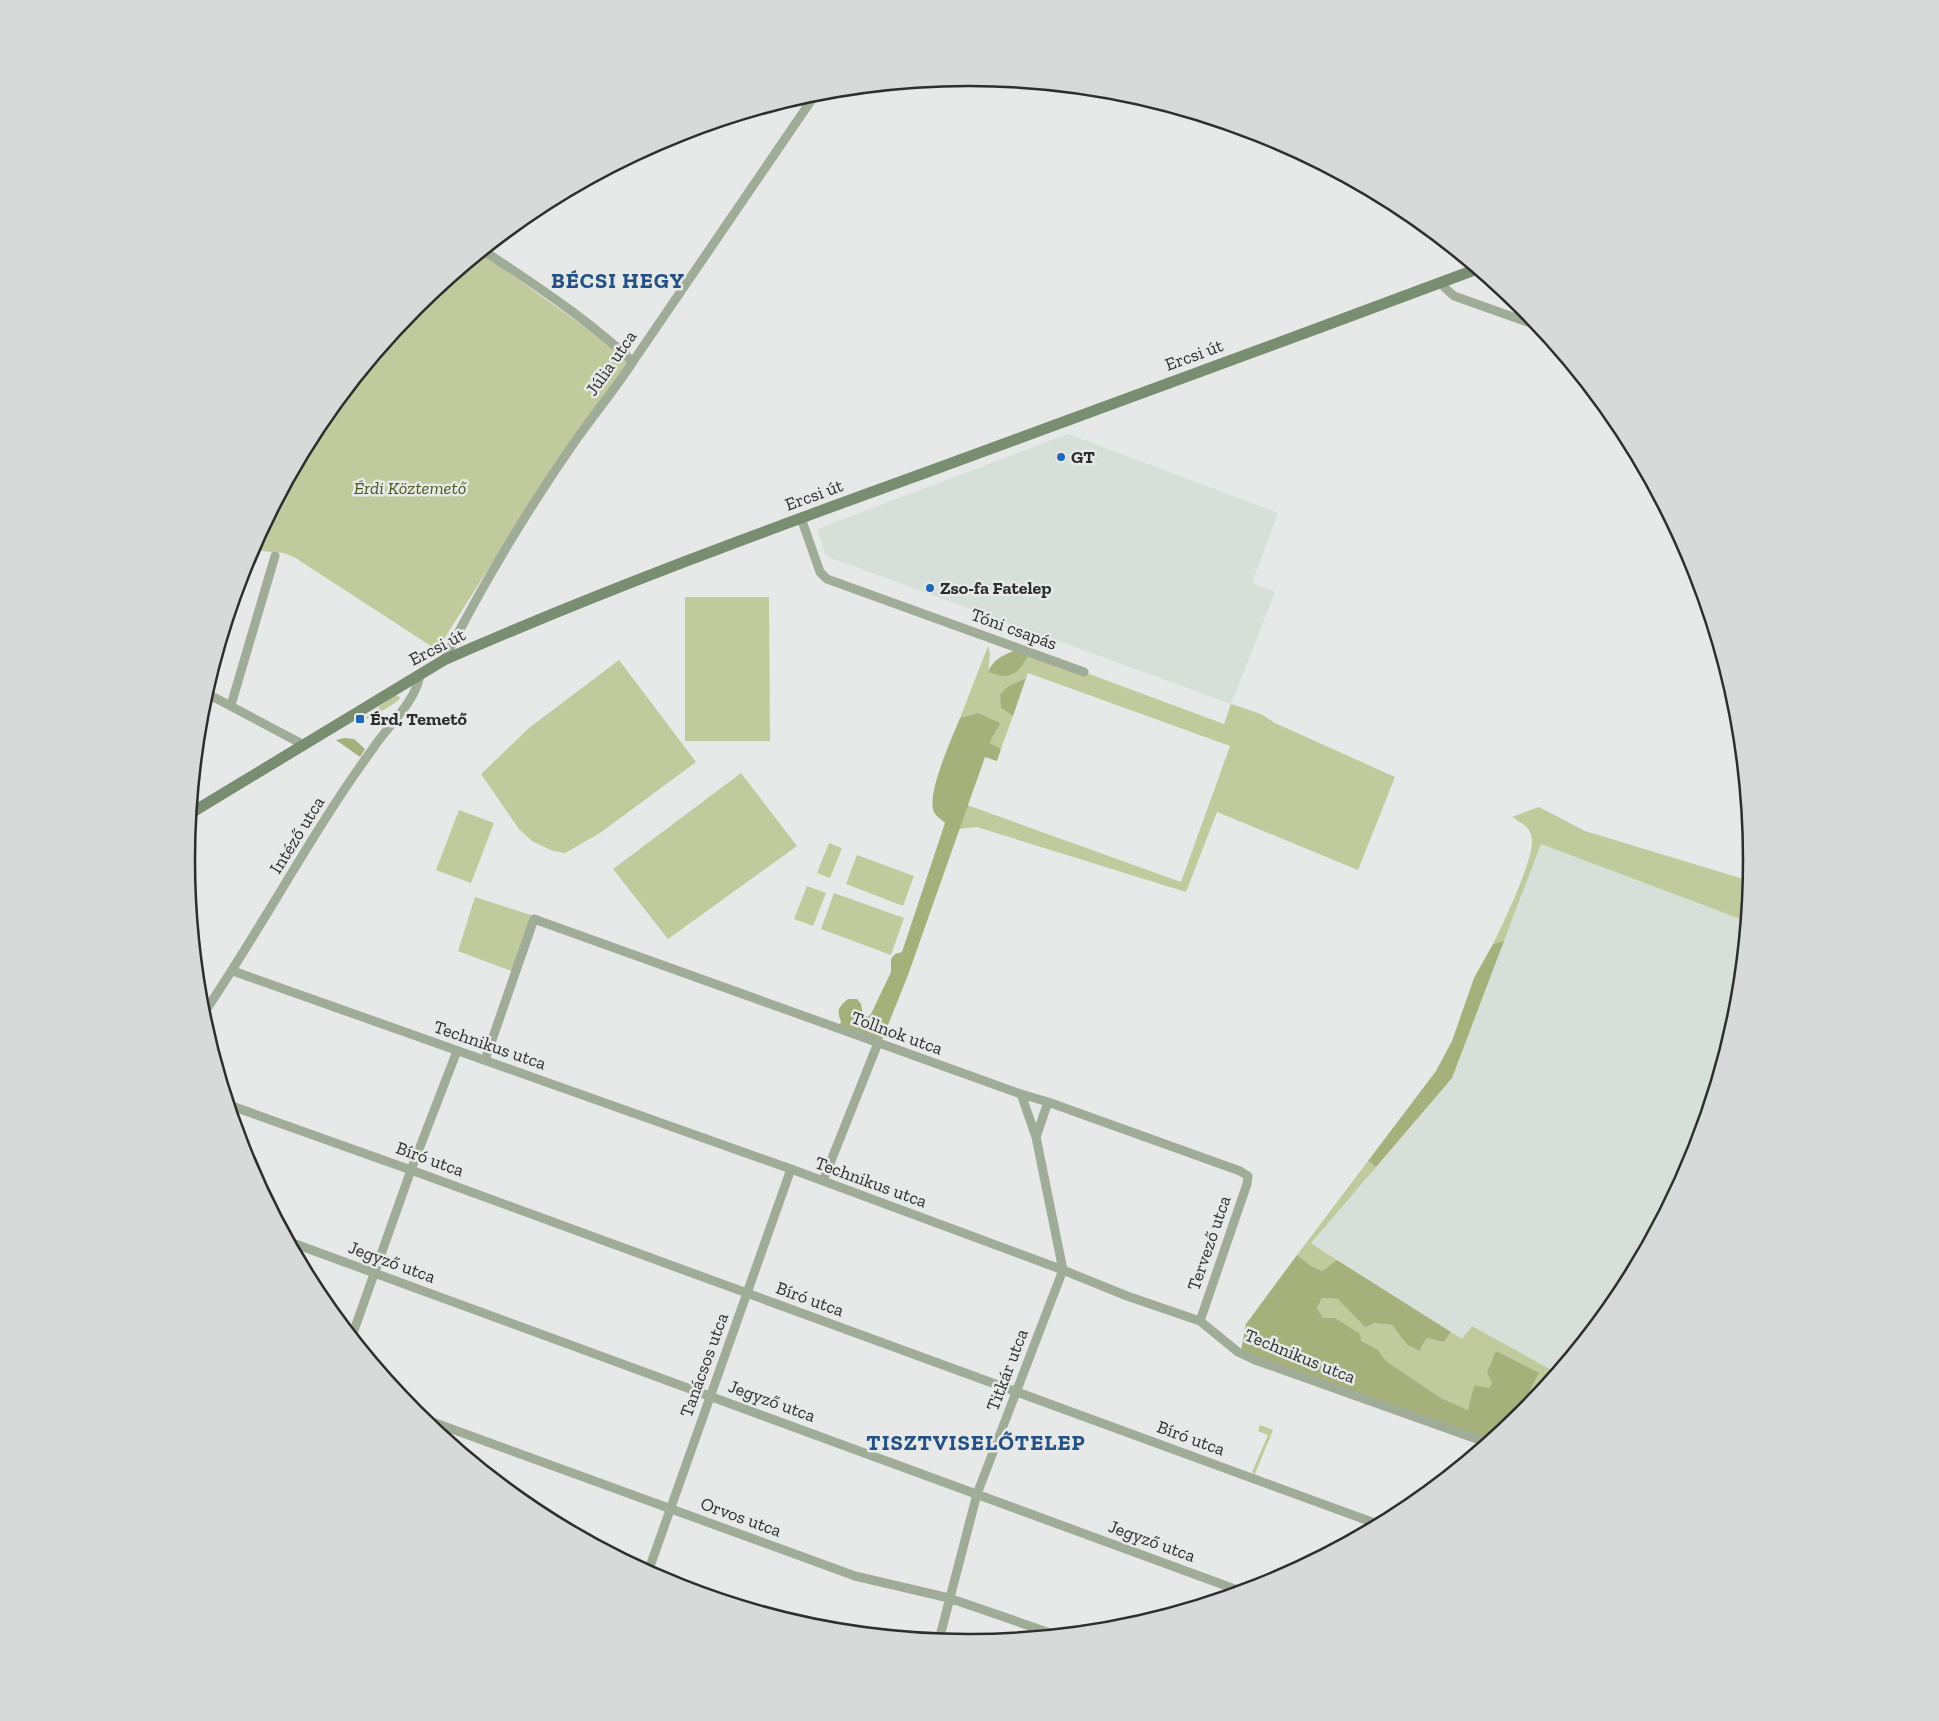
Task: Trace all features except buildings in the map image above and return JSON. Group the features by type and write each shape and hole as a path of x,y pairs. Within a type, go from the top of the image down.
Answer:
{"main road":[{"name":"Ercsi út","path":"197,809 444,660 569,607 801,518 1472,271"}],"street":[{"name":"Júlia utca","path":"444,660 477,597 576,441 633,362 669,306 811,103"},
{"path":"488,254 600,334 633,362"},
{"path":"1442,282 1444,288 1454,296 1524,321"},
{"name":"Tóni csapás","path":"801,518 820,572 827,579 1084,672"},
{"path":"231,705 275,556"},
{"name":"Intéző utca","path":"209,1006 233,971 304,852 373,747 417,689 420,674"},
{"path":"213,696 304,745"},
{"name":"Tollnok utca","path":"485,1060 534,919 1021,1094 1240,1170 1248,1176"},
{"name":"Technikus utca","path":"233,971 791,1169 1128,1296 1200,1321 1238,1352 1255,1360 1482,1441"},
{"path":"823,1181 878,1043"},
{"path":"354,1331 411,1170 457,1051"},
{"path":"1021,1094 1036,1137 1063,1270"},
{"path":"1036,1137 1048,1102"},
{"name":"Bíró utca","path":"236,1107 1372,1522"},
{"name":"Tanácsos utca","path":"650,1566 791,1169"},
{"name":"Tervező utca","path":"1200,1321 1247,1184 1248,1176"},
{"name":"Jegyző utca","path":"297,1245 1233,1588"},
{"name":"Titkár utca","path":"940,1634 977,1494 1063,1270"},
{"name":"Orvos utca","path":"439,1424 855,1576 949,1598 1034,1632"}],"shaded area":[{"path":"1068,434 1278,513 1252,583 1275,592 1231,704 826,556 817,529"},
{"path":"1541,844 1741,919 1729,1012 1703,1109 1685,1157 1664,1203 1640,1248 1584,1332 1552,1370 1473,1326 1462,1339 1311,1243 1452,1078"}],"green space":[{"name":"Érdi Köztemető","path":"486,256 603,340 628,361 533,498 437,650 294,557 283,553 260,551 299,473 326,430 355,389 387,350 422,313"},
{"path":"685,597 769,597 770,741 685,741"},
{"path":"988,646 990,654 988,672 1030,652 1224,724 1231,704 1261,714 1275,723 1395,777 1358,870 1217,812 1186,892 977,827 959,829 967,805 1181,882 1230,746 1028,673 1026,678 1007,687 1001,708 1013,716 1001,749 990,743 992,735 998,730 978,713 960,718"},
{"path":"1014,651 1030,652 1018,670 1003,676 988,672 998,659"},
{"path":"619,660 696,762 600,833 565,853 553,851 532,841 519,829 481,774 529,728"},
{"path":"1026,678 1013,716 1001,708 1000,695 1007,687"},
{"path":"395,695 400,697 399,700 365,720 368,715"},
{"path":"978,713 1000,723 990,743 1001,749 997,761 985,757 908,975 882,1040 840,1025 839,1009 848,999 857,999 861,1004 863,1014 868,1017 871,1014 891,972 891,959 895,954 902,952 945,823 934,812 932,804 941,766 960,718"},
{"path":"344,738 354,739 365,749 360,757 336,740"},
{"path":"741,773 797,846 668,939 613,869"},
{"path":"1539,807 1585,831 1743,879 1741,919 1541,844 1504,941 1493,944 1517,892 1531,848 1532,839 1530,831 1512,817"},
{"path":"459,810 494,823 471,883 436,870"},
{"path":"829,843 842,848 830,878 817,873"},
{"path":"857,855 914,876 903,906 846,884"},
{"path":"807,886 826,893 813,926 794,919"},
{"path":"834,893 904,918 891,955 821,929"},
{"path":"475,897 534,916 514,972 458,951"},
{"path":"1504,941 1452,1078 1376,1167 1368,1161 1436,1071 1452,1041 1474,978 1493,944"},
{"path":"1368,1161 1376,1167 1311,1243 1337,1260 1322,1271 1311,1266 1297,1255"},
{"path":"1297,1255 1311,1266 1322,1271 1337,1260 1451,1332 1444,1342 1427,1338 1420,1351 1407,1345 1392,1325 1374,1323 1365,1327 1338,1299 1322,1298 1317,1308 1323,1318 1335,1318 1360,1334 1361,1341 1378,1350 1386,1361 1441,1398 1468,1410 1474,1385 1489,1388 1492,1382 1487,1373 1496,1351 1539,1373 1527,1398 1486,1438 1256,1358 1241,1350 1246,1324"},
{"path":"1322,1298 1338,1299 1351,1310 1374,1323 1392,1325 1407,1345 1420,1351 1427,1338 1444,1342 1451,1332 1462,1339 1472,1326 1552,1370 1527,1397 1539,1373 1492,1382 1489,1389 1474,1385 1468,1410 1441,1398 1386,1361 1378,1350 1323,1318 1317,1308"},
{"path":"1260,1425 1273,1430 1255,1474 1252,1472 1268,1435 1258,1431"}],"place":[{"name":"GT","path":"1061,457"},
{"name":"Zso-fa Fatelep","path":"930,588"},
{"name":"Érd, Temető","path":"360,719"}],"district":[{"name":"BÉCSI HEGY","path":"618,280"},
{"name":"TISZTVISELŐTELEP","path":"976,1442"}]}
